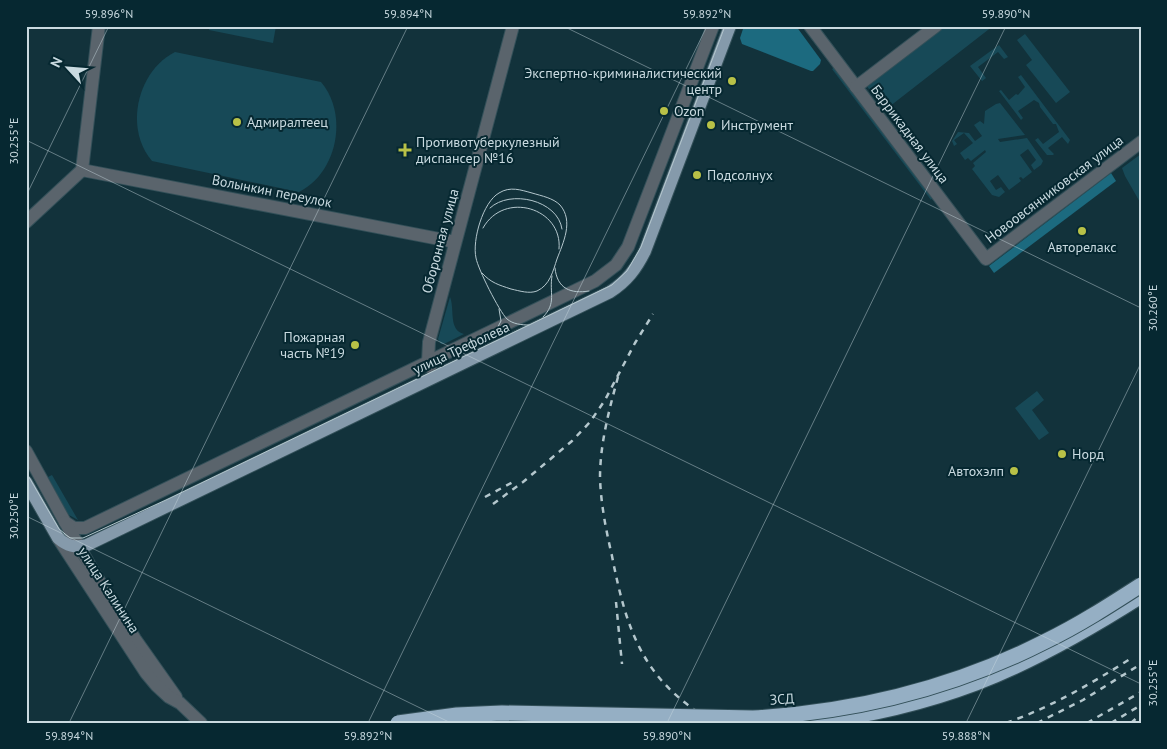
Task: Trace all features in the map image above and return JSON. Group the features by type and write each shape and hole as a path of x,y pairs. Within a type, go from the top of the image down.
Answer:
{"highway":[{"name":"ЗСД","path":"398,723 457,715 502,713 753,718 793,716 860,706 915,692 969,675 995,664 1046,641 1141,585"},
{"path":"810,723 892,708 976,683 1051,649 1141,596"},
{"path":"474,723 554,723"}],"main road":[{"name":"улица Трефолева","path":"74,534 87,545 598,299 622,284 631,275 645,251 730,26"},
{"name":"улица Калинина","path":"26,482 58,538"},
{"path":"58,538 74,534"}],"street":[{"path":"26,222 82,170 99,26"},
{"name":"Оборонная улица","path":"428,362 429,342 513,26"},
{"name":"улица Трефолева","path":"74,534 595,281 616,265 628,247 713,26"},
{"name":"Баррикадная улица","path":"810,26 986,259"},
{"path":"856,87 936,26"},
{"name":"Новоовсянниковская улица","path":"986,259 1141,142"},
{"name":"Волынкин переулок","path":"82,170 456,242"},
{"path":"428,362 435,377"},
{"name":"улица Калинина","path":"26,451 135,639 180,703"},
{"path":"72,560 74,534"},
{"name":"улица Калинина","path":"58,538 146,673 169,697 180,703 201,723"}],"shaded area":[{"path":"210,26 276,26 273,43 209,30"},
{"path":"744,26 796,26 821,60 820,64 811,71 742,44 740,38"},
{"path":"943,26 993,26 885,110 866,85"},
{"path":"1025,34 1070,92 1056,103 1026,65 1032,60 1017,40"},
{"path":"999,45 1008,57 1004,59 998,52 978,67 986,78 982,81 970,66"},
{"name":"Адмиралтеец","path":"175,52 321,82 330,95 335,110 335,142 330,158 312,183 299,192 152,161 143,148 138,133 137,117 139,102 151,73 162,61"},
{"path":"835,67 932,198 931,200 832,69"},
{"path":"1021,75 1070,140 1068,144 1062,137 1048,148 1053,155 1047,155 1035,140 1038,138 1043,144 1059,132 1056,124 1053,124 1039,103 1034,100 1018,111 1023,118 1021,120 999,91 1001,90 1009,100 1016,94 1018,95 1025,87 1018,77"},
{"path":"1000,103 1025,135 998,139 1000,142 1027,138 1043,161 1034,170 1031,165 1036,160 1028,149 1020,155 1032,172 1023,179 1019,178 1021,181 1009,190 998,175 990,181 996,190 1001,187 1005,192 999,197 992,195 972,169 975,166 973,163 986,152 985,150 971,161 968,158 965,160 960,153 973,143 964,133 954,140 957,144 954,146 952,141 958,132 969,133 975,141 982,136 974,125 980,121 984,124 985,111"},
{"path":"1141,154 1141,204 1122,168"},
{"path":"1111,173 1116,181 994,273 989,266"},
{"path":"450,297 454,324 459,332 464,334 441,344 438,339"},
{"path":"1037,391 1044,400 1032,410 1049,433 1039,440 1015,408"},
{"path":"52,475 78,520 66,511 48,477"}],"tram line":[{"path":"26,472 59,529 70,538 83,538 166,500 612,285 627,271 641,247 725,26"},
{"path":"482,273 499,285 524,292 537,291 545,285 552,273 566,232 566,218 560,205 547,198 516,189 503,191 488,204 477,232 476,258 481,271 494,299 507,319 517,324 529,325"},
{"path":"490,208 499,202 509,199 532,200 552,211 559,219 562,229"},
{"path":"483,228 492,216 504,209 517,207 530,209 542,214 552,223 558,235 559,249"},
{"path":"555,268 559,281 566,288 576,292 589,291"},
{"path":"543,317 550,307 552,298 552,276"},
{"path":"492,338 501,321 499,309"}],"railway":[{"path":"493,504 523,482 572,441 590,422 605,400 635,343 653,314"},
{"path":"618,377 603,440 600,478 606,527 624,609 643,653 655,673 671,691 716,723"},
{"path":"485,497 513,482"},
{"path":"616,602 622,664"},
{"path":"1006,723 1070,695 1130,659"},
{"path":"1037,723 1083,700 1141,664"},
{"path":"1087,723 1141,692"},
{"path":"1111,723 1141,705"},
{"path":"1131,723 1141,714"}],"place":[{"name":"Экспертно-криминалистический центр","path":"732,81"},
{"name":"Ozon","path":"664,111"},
{"name":"Адмиралтеец","path":"237,122"},
{"name":"Инструмент","path":"711,125"},
{"name":"Противотуберкулезный диспансер №16","path":"405,150"},
{"name":"Подсолнух","path":"697,175"},
{"name":"Авторелакс","path":"1082,231"},
{"name":"Пожарная часть №19","path":"355,345"},
{"name":"Норд","path":"1062,454"},
{"name":"Автохэлп","path":"1014,471"}]}
